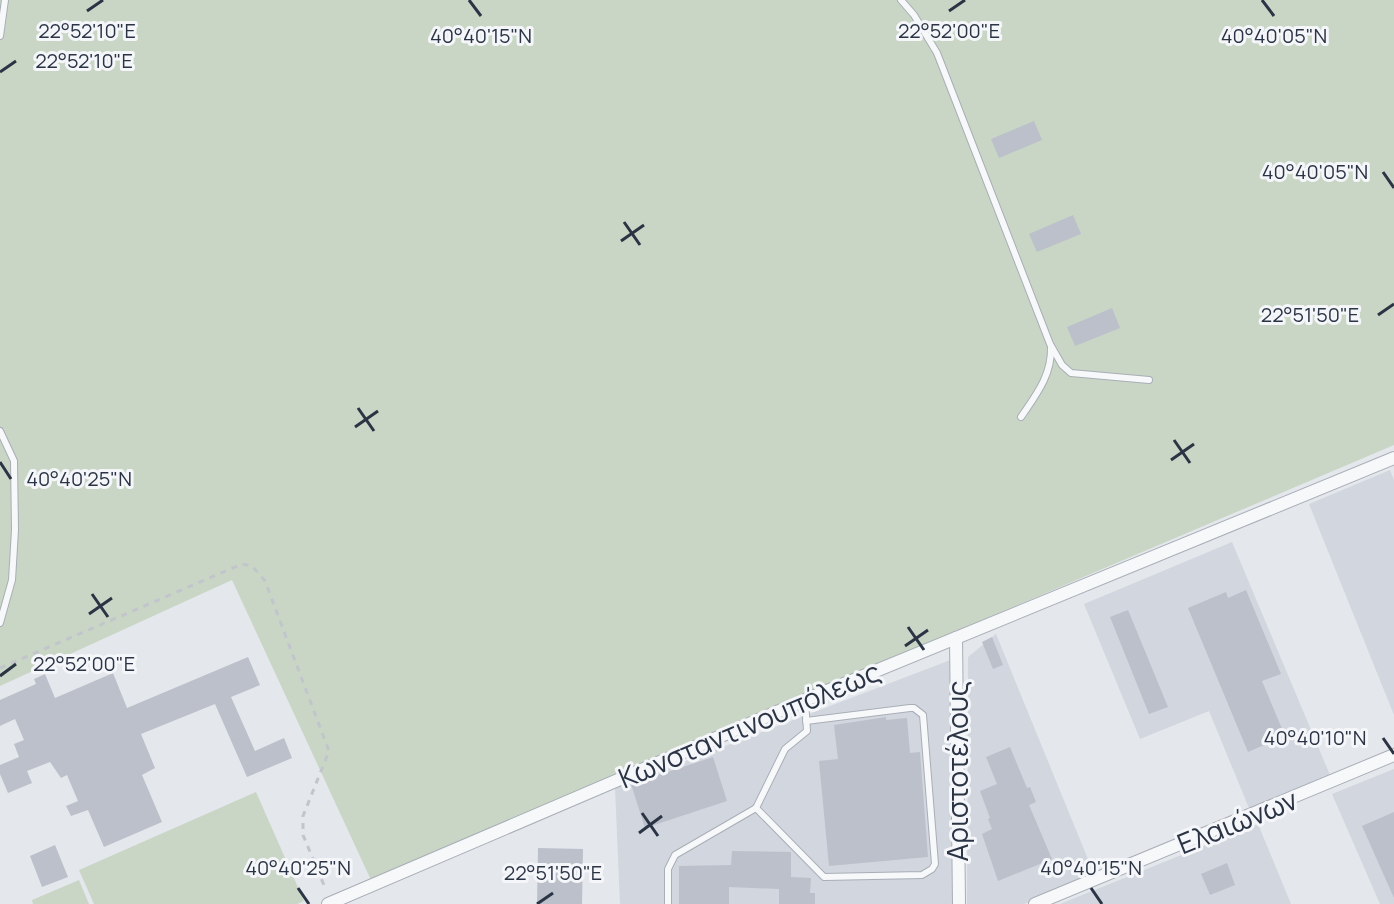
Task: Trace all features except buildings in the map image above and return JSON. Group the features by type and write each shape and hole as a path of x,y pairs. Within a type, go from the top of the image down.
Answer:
{"street":[{"name":"Κωνσταντινουπόλεως","path":"330,903 805,700 1394,458"},
{"name":"Αριστοτέλους","path":"956,638 959,904"},
{"name":"Ελαιώνων","path":"1035,904 1394,755"}],"lane":[{"path":"0,36 5,0"},
{"path":"901,0 937,53 1050,344 1062,365 1071,373 1149,380"},
{"path":"1021,417 1047,374 1051,363 1050,344"},
{"path":"0,431 14,461 15,530 12,580 0,623"},
{"path":"668,904 668,869 675,855 756,808 785,749 807,731 805,700"},
{"path":"756,808 824,877 922,875 932,869 935,858 923,715 919,710 910,708 806,721"}],"path":[{"path":"0,668 242,564 252,566 265,581 329,751 303,816 303,835 330,903"}],"shaded area":[{"path":"1390,470 1394,480 1394,715 1309,504"},
{"path":"1232,542 1330,775 1249,808 1209,711 1140,739 1084,604"},
{"path":"996,634 1092,869 1084,873 1086,879 1024,904 967,904 968,657"},
{"path":"961,656 959,904 620,904 615,788"},
{"path":"1394,769 1394,904 1380,904 1332,794"},
{"path":"1258,824 1291,904 1060,904"}],"green space":[{"path":"0,0 1394,0 1394,445 371,880 232,580 0,686"},
{"path":"256,792 304,901 297,904 94,904 79,870"},
{"path":"79,880 89,904 33,904 32,900"}]}
